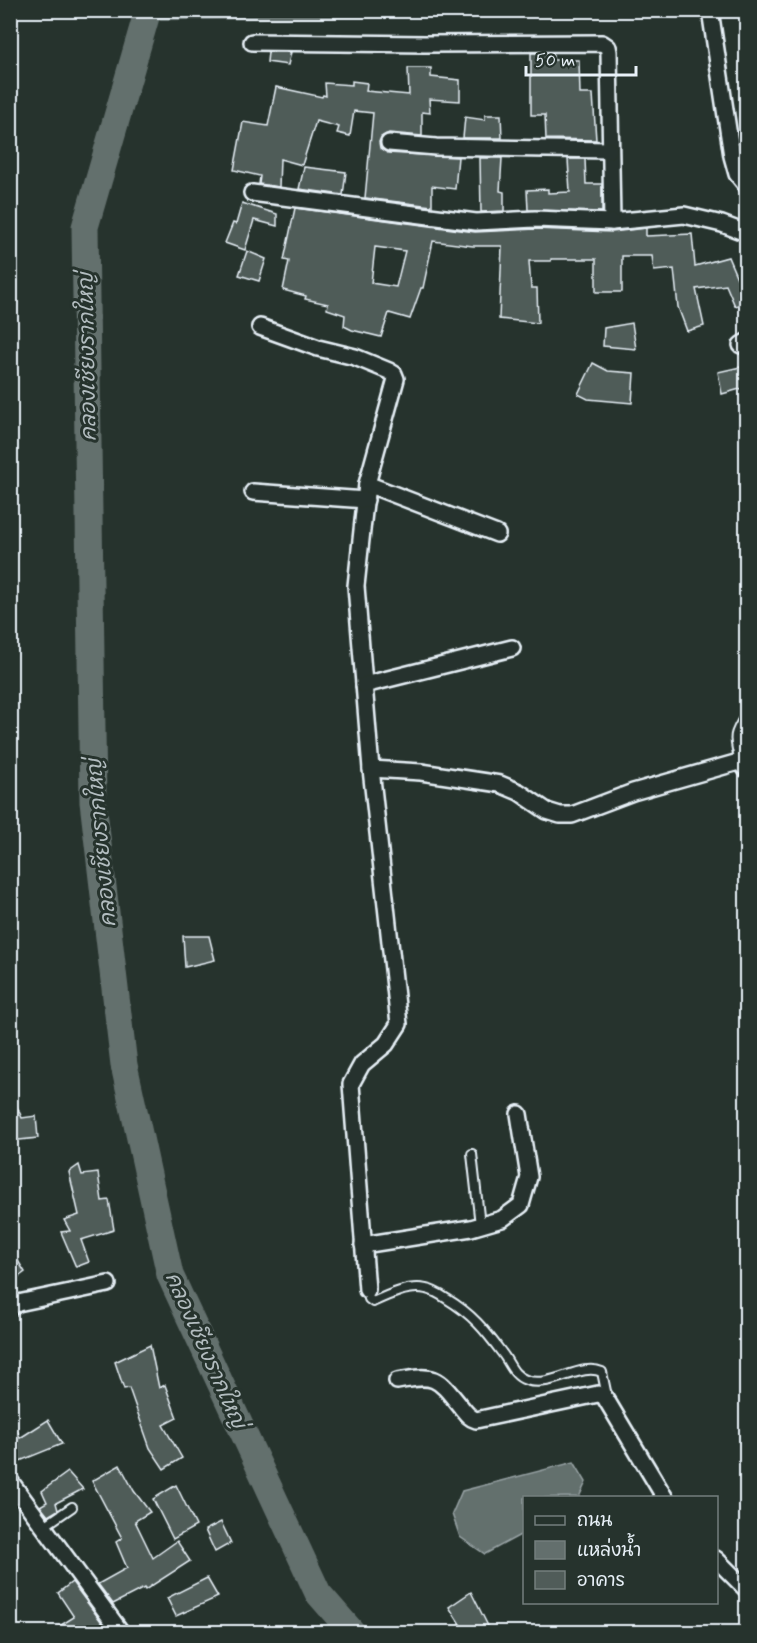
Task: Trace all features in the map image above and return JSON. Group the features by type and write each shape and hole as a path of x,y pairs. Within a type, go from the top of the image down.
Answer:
{"street":[{"path":"710,10 732,156 737,174 747,185"},
{"path":"252,42 602,43 608,47 609,52 612,222"},
{"path":"389,143 436,147 609,150"},
{"path":"252,193 476,222 535,219 612,222 684,215 747,233"},
{"path":"260,327 318,348 356,357 394,374 396,379 367,484 357,586 370,769 399,1024 386,1044 362,1064 351,1084 367,1290"},
{"path":"367,484 497,534"},
{"path":"253,492 366,500"},
{"path":"364,685 512,648"},
{"path":"370,769 421,772 500,784 560,815 572,814 633,792 743,765"},
{"path":"363,1245 480,1225 502,1219 521,1205 529,1177 519,1114"},
{"path":"10,1308 18,1304 108,1284"},
{"path":"397,1381 416,1377 432,1377 443,1385 465,1412 476,1420 598,1394 604,1396 663,1496"},
{"path":"10,1481 121,1632"},
{"path":"718,1560 747,1589"}],"lane":[{"path":"743,765 735,732 747,715"},
{"path":"472,1154 480,1225"},
{"path":"367,1290 369,1299 373,1302 406,1289 426,1289 442,1296 480,1324 515,1373 523,1379 537,1383 588,1370 602,1372 608,1401"},
{"path":"43,1527 72,1507"}],"water":[{"path":"574,1462 586,1482 579,1496 523,1496 523,1534 485,1554 460,1537 452,1514 462,1491"}],"building":[{"path":"268,52 291,52 288,65 267,62"},
{"path":"531,53 553,53 553,60 579,60 580,94 593,94 596,140 546,139 545,115 531,115"},
{"path":"408,68 431,68 431,77 460,80 460,101 429,99 430,113 422,112 422,136 389,133 381,137 379,142 380,148 388,153 458,157 455,189 432,186 432,206 365,198 373,113 354,111 350,136 337,133 339,127 316,121 302,165 280,159 279,187 259,184 260,176 234,170 243,122 268,126 276,87 322,97 326,96 325,83 352,85 352,81 367,83 366,91 409,95"},
{"path":"485,115 501,115 502,138 463,138 465,117 485,120"},
{"path":"480,158 502,158 500,191 504,192 504,211 481,212"},
{"path":"568,159 585,159 586,184 602,184 602,212 528,210 527,190 548,189 548,193 570,192"},
{"path":"304,167 346,172 343,195 299,189"},
{"path":"242,203 277,214 277,226 254,220 245,250 225,243 233,223 236,224"},
{"path":"295,208 475,232 535,229 612,232 646,228 646,236 692,234 695,266 728,257 737,278 747,274 747,302 735,306 726,285 696,289 704,326 687,331 678,307 674,269 654,271 652,256 622,256 622,292 596,292 596,259 551,259 551,261 529,261 531,288 537,288 538,323 499,319 502,246 473,246 433,241 423,288 421,288 410,319 389,313 381,337 344,326 345,315 327,309 328,304 305,299 306,296 283,290 289,261 284,260","holes":["375,247 405,251 396,287 371,283"]},
{"path":"247,251 266,259 259,281 239,275"},
{"path":"632,323 636,349 603,346 604,328"},
{"path":"593,363 608,371 634,373 632,403 588,399 578,394"},
{"path":"745,366 747,387 722,394 718,372"},
{"path":"183,936 209,936 215,960 185,967"},
{"path":"10,1091 22,1118 36,1116 38,1138 10,1141"},
{"path":"79,1165 82,1175 98,1173 102,1201 109,1200 114,1230 81,1240 89,1262 76,1267 61,1232 70,1231 64,1220 79,1215 69,1172"},
{"path":"10,1248 25,1272 10,1283"},
{"path":"150,1345 159,1388 165,1385 177,1418 163,1425 182,1458 164,1469 150,1448 129,1388 124,1389 115,1362"},
{"path":"10,1417 12,1417 20,1438 48,1420 62,1444 10,1465"},
{"path":"120,1465 134,1491 150,1512 135,1521 153,1558 177,1541 190,1561 145,1590 144,1588 113,1604 98,1584 127,1568 116,1542 122,1538 92,1481"},
{"path":"68,1472 83,1489 56,1503 58,1510 48,1516 40,1506 47,1502 42,1491"},
{"path":"176,1485 196,1526 173,1539 153,1499"},
{"path":"221,1522 231,1543 215,1552 205,1530"},
{"path":"207,1578 218,1597 176,1616 167,1598"},
{"path":"72,1582 109,1632 50,1632 74,1617 58,1593"},
{"path":"471,1592 491,1632 465,1632 449,1607"}],"waterway":[{"name":"คลองเชียงรากใหญ่","path":"148,10 85,227 93,802 124,1065 170,1275 318,1593 352,1632"},
{"path":"147,13 387,10"},
{"path":"664,10 676,11"}]}
